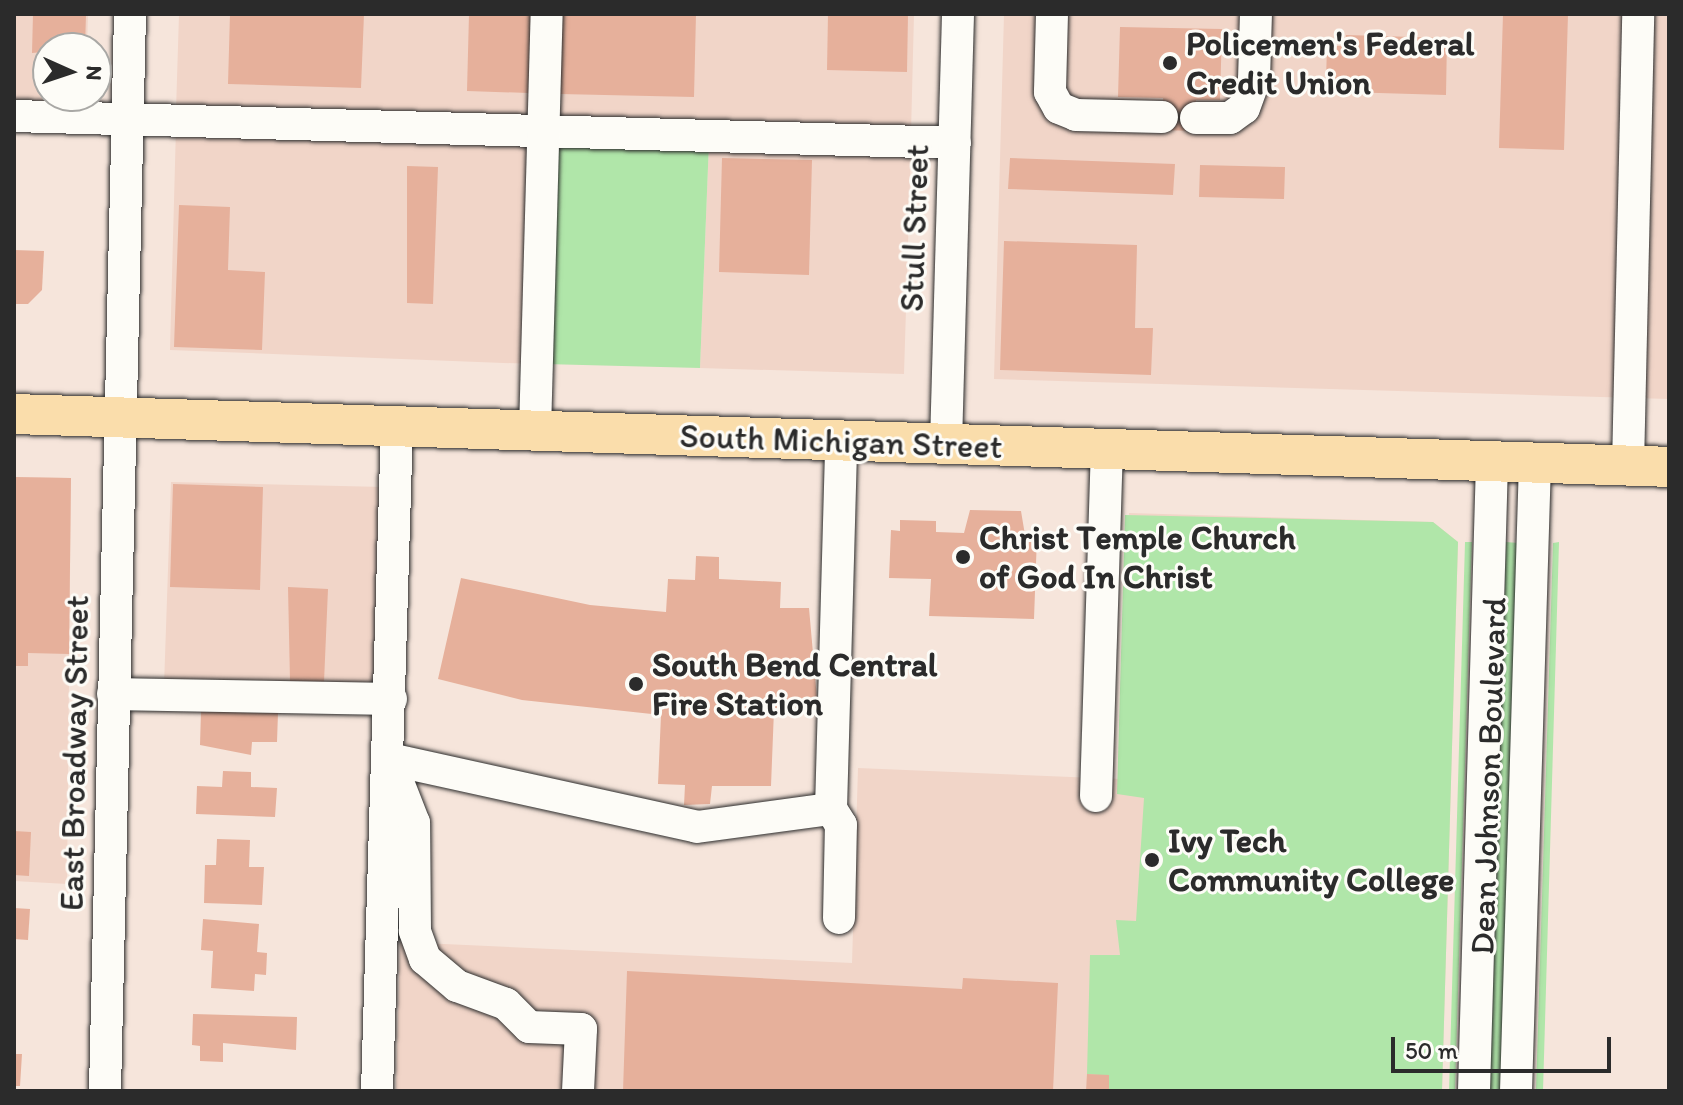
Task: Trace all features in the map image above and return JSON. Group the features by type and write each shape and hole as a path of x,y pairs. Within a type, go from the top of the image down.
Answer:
{"main road":[{"name":"South Michigan Street","path":"14,414 1669,467"}],"street":[{"name":"East Broadway Street","path":"105,1091 130,14"},
{"path":"535,431 547,14"},
{"name":"Stull Street","path":"946,444 958,14"},
{"path":"1052,14 1050,92 1059,108 1076,115 1162,117"},
{"path":"1196,118 1230,118 1244,108 1254,80 1256,14"},
{"path":"1628,466 1638,14"},
{"path":"14,116 955,143"},
{"path":"377,1091 397,426"},
{"path":"839,918 841,825 831,809 841,441"},
{"path":"1096,796 1107,450"},
{"name":"Dean Johnson Boulevard","path":"1474,1091 1492,461"},
{"name":"Dean Johnson Boulevard","path":"1516,1091 1535,463"},
{"path":"113,694 391,699"},
{"path":"389,759 697,827 831,809"},
{"path":"389,759 414,823 415,931 425,959 457,986 506,1004 529,1027 581,1029 578,1091"}],"shaded area":[{"path":"14,14 88,14 87,32 32,32 32,105 14,104"},
{"path":"179,14 538,14 535,122 176,111"},
{"path":"558,14 914,14 911,133 555,122"},
{"path":"1004,14 1669,14 1669,399 994,379"},
{"path":"176,127 537,138 532,364 170,350"},
{"path":"709,142 911,148 904,374 700,368"},
{"path":"14,477 71,478 67,884 14,881"},
{"path":"171,482 384,487 379,689 164,686"},
{"name":"Ivy Tech Community College","path":"1129,513 1433,522 1458,542 1442,1091 396,1091 400,942 852,963 858,768 1120,779"}],"green space":[{"path":"553,137 709,142 700,368 544,364"},
{"path":"1125,515 1433,522 1458,542 1442,1091 1109,1091 1109,1076 1087,1074 1090,955 1120,955 1116,920 1136,921 1144,798 1117,794"},
{"path":"1465,542 1472,542 1455,1091 1449,1091"},
{"path":"1506,542 1518,543 1502,1091 1490,1091"},
{"path":"1559,542 1543,1091 1536,1091 1553,543"}],"building":[{"path":"33,14 86,14 85,32 33,32"},
{"path":"230,14 364,14 361,88 228,84"},
{"path":"469,14 531,14 529,93 467,91"},
{"path":"562,14 696,14 694,97 560,94"},
{"path":"828,14 908,14 907,72 827,70"},
{"path":"1503,14 1568,14 1564,150 1499,148"},
{"name":"Policemen's Federal Credit Union","path":"1120,27 1222,29 1220,100 1196,100 1195,131 1162,130 1163,98 1118,97"},
{"path":"1346,35 1447,38 1446,95 1345,92 1345,81 1326,80 1327,46 1346,46"},
{"path":"722,158 812,160 809,275 719,272"},
{"path":"1010,158 1175,164 1173,195 1008,189"},
{"path":"1200,165 1285,167 1284,199 1199,197"},
{"path":"407,166 438,167 433,304 407,303"},
{"path":"179,205 230,207 228,270 265,272 262,350 174,347"},
{"path":"1004,241 1137,245 1135,328 1153,328 1151,375 1000,370"},
{"path":"14,250 44,251 42,290 28,304 14,304"},
{"path":"14,477 71,478 69,654 28,653 28,666 14,666"},
{"path":"173,484 263,487 260,590 170,587"},
{"name":"Christ Temple Church of God In Christ","path":"970,510 1021,511 1025,535 1037,536 1034,619 929,616 931,579 889,578 891,530 900,531 900,520 936,521 936,532 964,533"},
{"name":"South Bend Central Fire Station","path":"696,556 719,557 719,579 781,582 780,608 809,608 818,710 774,710 771,786 712,786 710,804 684,805 685,785 658,784 661,715 522,700 438,679 461,578 590,605 666,612 668,579 695,580"},
{"path":"288,587 328,589 324,682 290,681"},
{"path":"201,711 278,713 277,742 252,742 251,755 200,745"},
{"path":"223,771 251,772 251,787 277,788 275,817 196,814 197,786 222,787"},
{"path":"14,831 31,832 29,876 14,875"},
{"path":"217,839 250,840 249,867 264,867 262,905 204,903 205,865 216,865"},
{"path":"14,908 30,909 28,940 14,939"},
{"path":"203,919 259,924 257,952 267,953 266,975 255,974 254,991 211,988 213,951 201,950"},
{"path":"627,971 962,989 963,978 1058,983 1053,1091 623,1091"},
{"path":"193,1014 297,1017 296,1050 223,1043 223,1062 200,1061 200,1046 192,1045"},
{"path":"14,1054 22,1054 20,1086 14,1086"},
{"path":"1087,1074 1109,1075 1109,1091 1086,1091"}],"place":[{"name":"Policemen's Federal Credit Union","path":"1170,63"},
{"name":"Christ Temple Church of God In Christ","path":"963,557"},
{"name":"South Bend Central Fire Station","path":"636,684"},
{"name":"Ivy Tech Community College","path":"1152,860"}]}
